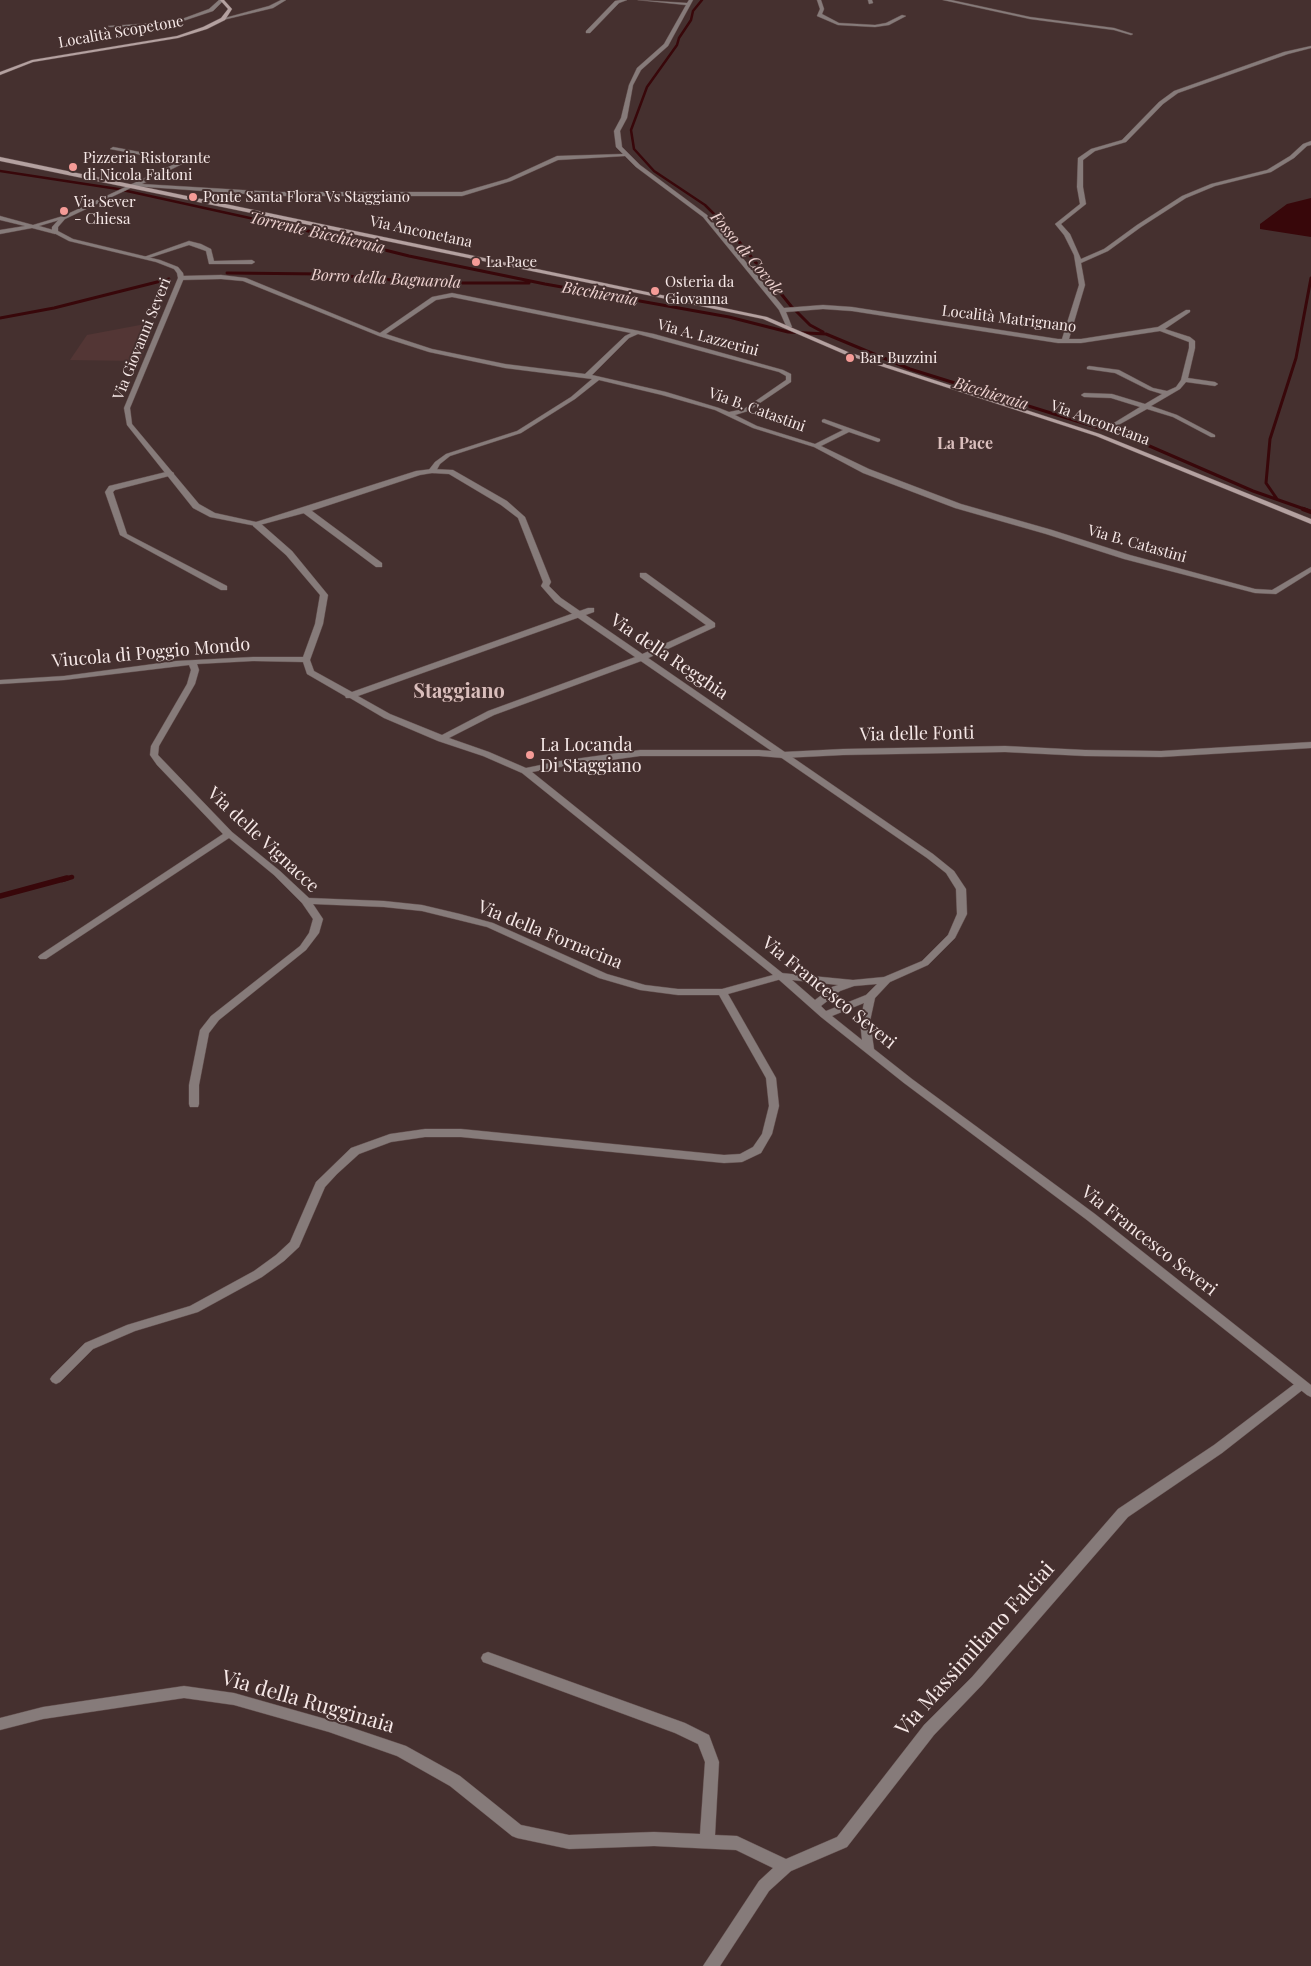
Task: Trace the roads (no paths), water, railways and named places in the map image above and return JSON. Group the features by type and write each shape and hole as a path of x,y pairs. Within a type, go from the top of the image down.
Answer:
{"main road":[{"path":"222,0 230,9 223,19"},
{"name":"Località Scopetone","path":"0,74 32,61 178,37 205,28 223,19"},
{"name":"Via Anconetana","path":"0,159 765,318 853,355 1097,435 1311,522"}],"street":[{"path":"110,26 156,24 193,17 211,10 222,0"},
{"path":"223,19 271,7 284,0"},
{"path":"588,32 617,2 624,0"},
{"path":"640,0 690,2 666,46 639,70 631,85 624,118 616,131 619,147 625,155 705,216 786,310 789,327"},
{"path":"819,0 822,9 819,15 838,24 875,26 887,24 904,16"},
{"path":"945,0 1030,18 1114,29 1131,34"},
{"path":"1065,342 1082,285 1079,262 1067,234 1058,224 1083,204 1080,187 1080,158 1093,150 1124,141 1161,103 1176,92 1286,53 1311,47"},
{"path":"1079,262 1106,250 1184,197 1213,186 1269,171 1292,157 1311,142"},
{"path":"0,232 34,226 63,218 185,161 113,148"},
{"path":"131,187 276,194 448,195 462,194 510,180 557,158 625,155"},
{"name":"Via Giovanni Severi","path":"0,218 55,232 71,240 147,257 176,268 181,278 128,408 129,424 196,506 213,516 256,524"},
{"path":"55,232 55,227 63,218"},
{"path":"147,257 189,243 200,245 209,250 211,263 252,262"},
{"name":"Via B. Catastini","path":"181,278 244,278 381,335 431,350 468,360 587,376 664,393 731,414 756,427 816,446 866,471 958,506 1049,532 1126,557 1255,591 1273,592 1311,569"},
{"name":"Via A. Lazzerini","path":"381,335 434,298 448,295 652,335 781,371 789,375 789,381 746,410 731,414"},
{"name":"Località Matrignano","path":"786,310 806,308 852,309 1065,342 1160,330 1180,334 1192,341 1184,380"},
{"path":"1160,330 1188,311"},
{"path":"587,376 627,337 636,333"},
{"path":"1089,368 1118,371 1151,388 1169,394"},
{"path":"432,471 437,463 448,456 519,432 573,398 598,378"},
{"path":"1111,427 1169,394 1178,388 1184,380 1215,384"},
{"path":"1084,395 1112,396 1175,416 1213,436"},
{"path":"824,422 878,440"},
{"path":"816,446 848,430"},
{"name":"Via della Regghia","path":"256,524 419,473 432,471 450,472 460,477 504,503 521,517 547,582 545,586 553,596 577,615 930,856 949,871 961,889 962,914 952,936 924,963 886,980 853,983 781,976"},
{"path":"170,473 112,488 109,492 124,535 224,588"},
{"path":"305,510 379,565"},
{"path":"256,524 289,553 324,595 319,624 306,660"},
{"path":"441,739 491,713 641,658 712,625 643,575"},
{"path":"349,696 592,610"},
{"name":"Viucola di Poggio Mondo","path":"0,682 64,678 192,663 252,659 306,660"},
{"name":"Via Francesco Severi","path":"306,660 310,672 387,716 525,771 781,976 825,1015 1091,1217 1308,1387"},
{"name":"Via delle Vignacce","path":"192,663 195,670 192,684 154,746 154,755 160,764 229,834 277,873 306,901 318,919 314,933 303,948 248,994 215,1018 204,1032 194,1085 194,1104"},
{"name":"Via delle Fonti","path":"525,771 560,764 640,753 759,753 783,755 1006,749 1161,754 1311,745"},
{"path":"43,957 229,834"},
{"name":"Via della Fornacina","path":"306,901 384,904 422,908 457,916 490,925 603,976 625,983 678,992 722,992 781,976"},
{"name":"Via della Regghia","path":"825,1015 870,997 886,980"},
{"name":"Via della Regghia","path":"815,1005 836,990 853,983"},
{"path":"56,1379 89,1346 131,1328 194,1309 258,1274 295,1244 320,1185 333,1171 355,1151 390,1138 424,1134 461,1133 724,1159 742,1158 757,1150 767,1134 774,1106 771,1078 722,992"},
{"name":"Via della Regghia","path":"869,1049 864,1021 870,997"},
{"name":"Via Massimiliano Falciai","path":"711,1966 764,1886 786,1866 842,1842 928,1730 977,1681 1123,1513 1308,1387"},
{"path":"488,1658 680,1728 704,1740 712,1762 708,1842"},
{"name":"Via della Rugginaia","path":"0,1724 43,1713 184,1692 234,1699 329,1726 401,1751 455,1782 517,1831 569,1842 654,1839 737,1843 786,1866"}],"waterway":[{"name":"Fosso di Covole","path":"702,0 693,11 691,20 679,38 677,45 647,87 631,130 634,149 654,171 705,205 724,224"},
{"name":"Torrente Bicchieraia","path":"0,171 118,189 277,224"},
{"name":"Bicchieraia","path":"272,222 409,256 545,284 729,317 788,332 826,334 910,369 1131,438 1253,491 1307,510"},
{"name":"Fosso di Covole","path":"723,222 791,306 810,325 823,332"},
{"name":"Borro della Bagnarola","path":"227,273 324,274 427,283 529,283"},
{"path":"1277,499 1266,483 1270,439 1296,358 1311,278"},
{"name":"Borro della Bagnarola","path":"0,318 54,308 169,279"},
{"name":"Bicchieraia","path":"1303,509 1311,512"},
{"path":"62,880 72,877"},
{"path":"0,896 67,878"}],"place":[{"name":"Pizzeria Ristorante di Nicola Faltoni","path":"73,167"},
{"name":"Ponte Santa Flora Vs Staggiano","path":"193,197"},
{"name":"Via Sever - Chiesa","path":"64,211"},
{"name":"La Pace","path":"476,262"},
{"name":"Osteria da Giovanna","path":"655,291"},
{"name":"Bar Buzzini","path":"850,358"},
{"name":"La Locanda Di Staggiano","path":"530,755"}],"district":[{"name":"La Pace","path":"965,444"},
{"name":"Staggiano","path":"459,692"}]}
